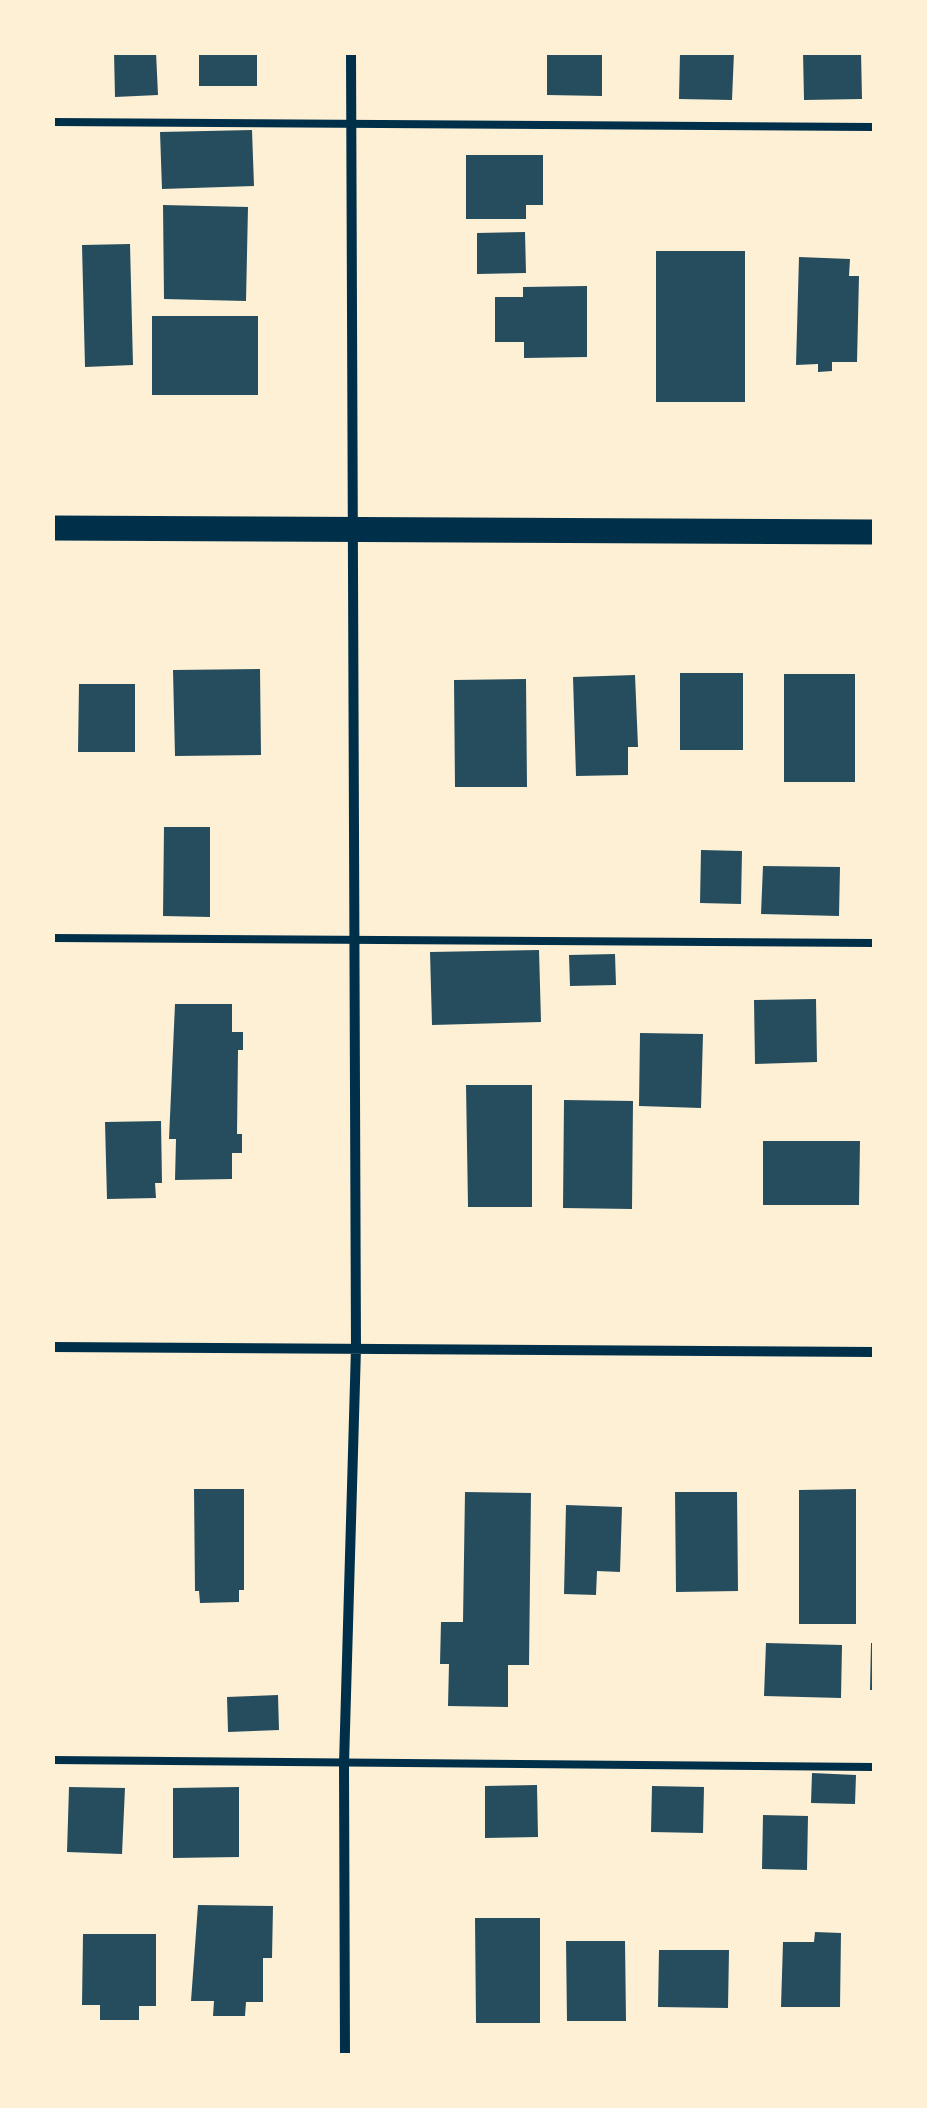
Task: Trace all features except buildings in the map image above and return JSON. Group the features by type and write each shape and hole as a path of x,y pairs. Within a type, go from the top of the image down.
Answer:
{"main road":[{"path":"52,528 874,532"}],"street":[{"path":"345,2056 344,1764 356,1348 351,52"},
{"path":"52,1347 874,1352"}],"lane":[{"path":"52,122 874,126"},
{"path":"52,938 874,943"},
{"path":"52,1760 874,1767"}]}
